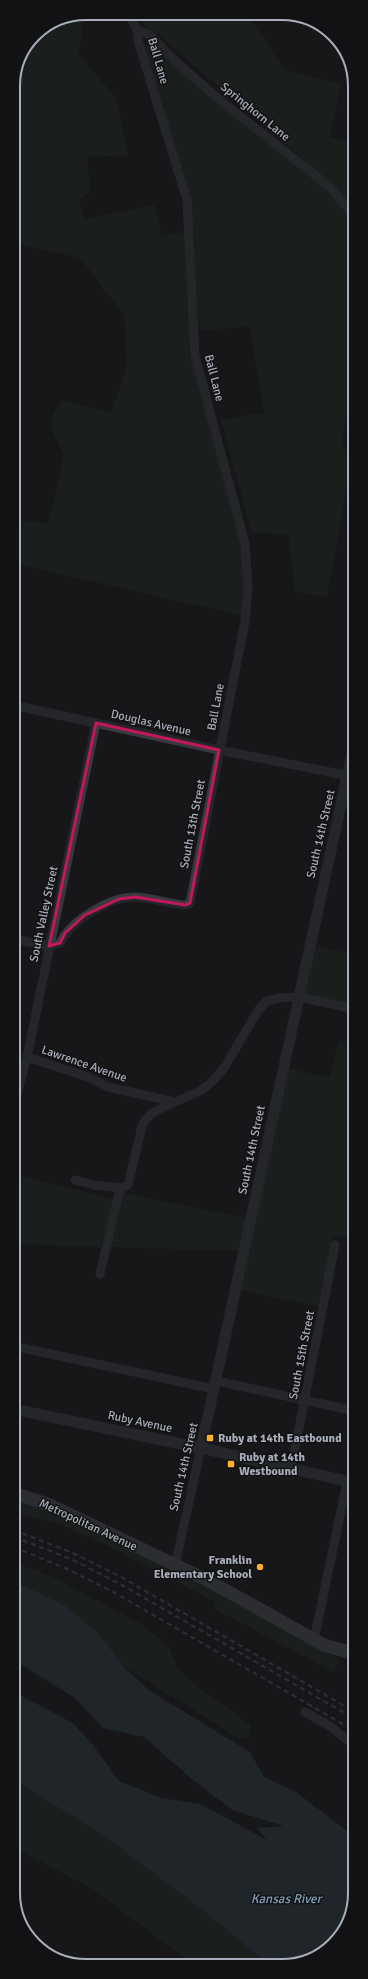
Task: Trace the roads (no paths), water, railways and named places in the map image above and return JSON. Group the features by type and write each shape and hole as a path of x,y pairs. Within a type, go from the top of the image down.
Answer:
{"main road":[{"name":"Metropolitan Avenue","path":"20,1495 50,1505 241,1597 314,1640 338,1651 348,1653"}],"street":[{"name":"Ball Lane","path":"131,20 137,30 139,44 187,200 195,356 245,544 248,587 245,621 220,750"},
{"name":"Springhorn Lane","path":"137,30 150,35 175,61 220,100 330,187 348,209"},
{"name":"Douglas Avenue","path":"20,707 220,750 348,775"},
{"name":"South Valley Street","path":"20,1083 27,1057 96,723"},
{"name":"South 13th Street","path":"49,946 60,943 65,933 85,915 120,899 135,897 185,905 190,903 220,750"},
{"name":"South 14th Street","path":"175,1566 299,997 348,789"},
{"path":"20,940 49,946"},
{"path":"75,1180 94,1185 122,1188 128,1185 142,1126 146,1119 152,1114 175,1102 200,1091 212,1082 224,1068 259,1009 267,1001 279,998 299,997 348,1008"},
{"name":"Lawrence Avenue","path":"27,1057 88,1077 108,1087 175,1102"},
{"path":"100,1274 119,1194 122,1188"},
{"name":"South 15th Street","path":"291,1469 306,1400 335,1245"},
{"path":"20,1347 215,1385 306,1400 348,1409"},
{"name":"Ruby Avenue","path":"20,1409 201,1448 348,1482"},
{"path":"314,1640 348,1496"},
{"path":"305,1712 331,1726 348,1740"}],"water":[{"name":"Kansas River","path":"20,1584 66,1606 101,1636 122,1665 150,1691 250,1752 264,1777 296,1792 348,1832 347,1906 343,1919 332,1937 315,1950 303,1956 282,1959 262,1959 204,1911 107,1838 20,1783 20,1695 73,1723 93,1745 119,1781 162,1798 200,1804 267,1840 257,1828 284,1826 232,1810 192,1779 144,1737 103,1728 75,1698 20,1664"}],"railway":[{"path":"20,1532 73,1553 123,1578 348,1708"},
{"path":"20,1539 71,1559 120,1584 348,1715"},
{"path":"20,1549 67,1569 115,1593 348,1727"}],"place":[{"name":"Ruby at 14th Eastbound","path":"210,1438"},
{"name":"Ruby at 14th Westbound","path":"231,1464"},
{"name":"Franklin Elementary School","path":"260,1567"}]}
